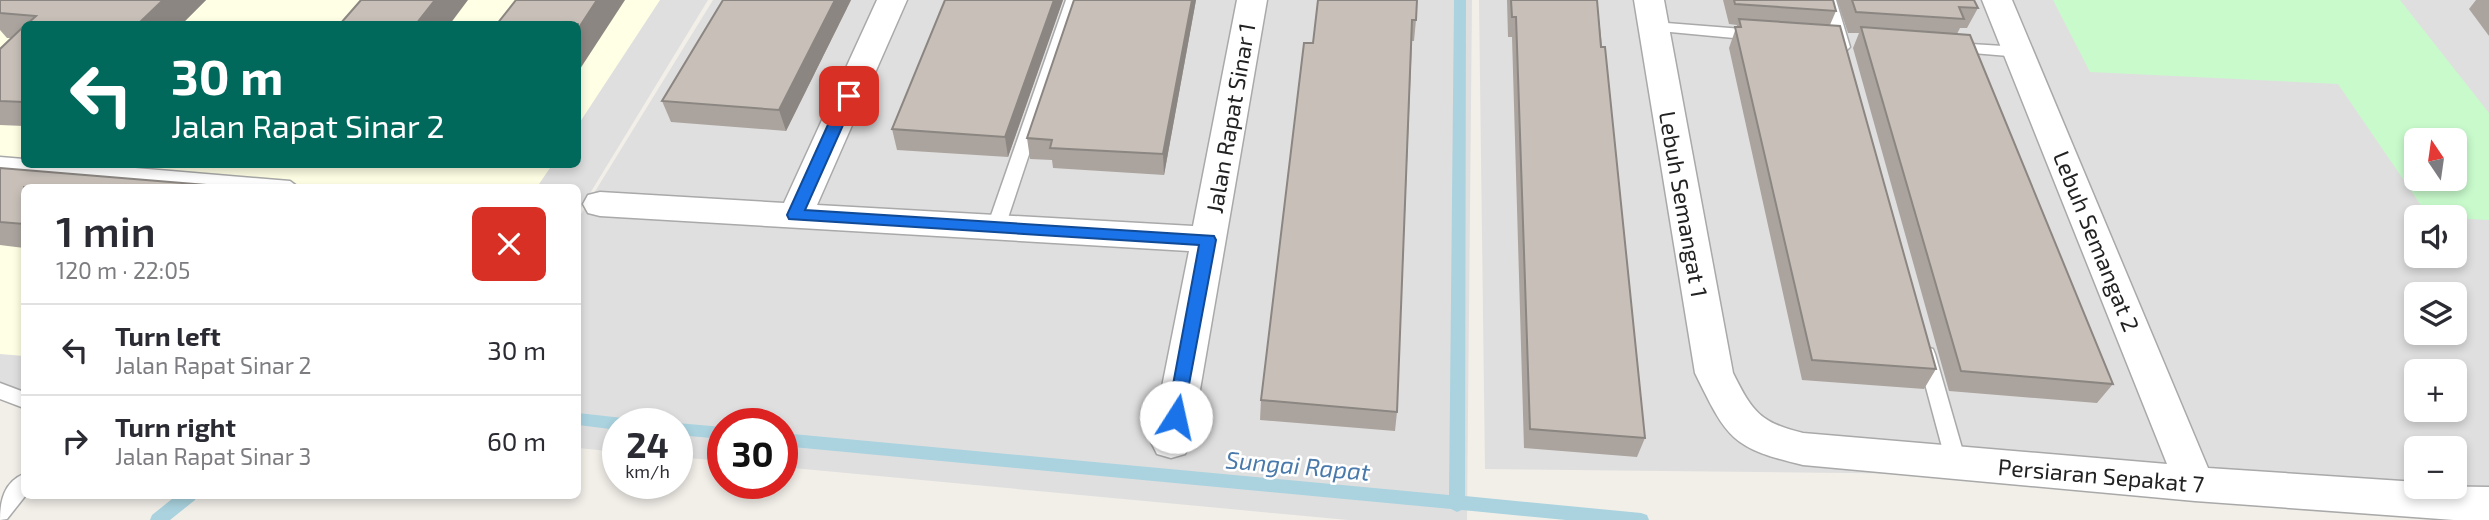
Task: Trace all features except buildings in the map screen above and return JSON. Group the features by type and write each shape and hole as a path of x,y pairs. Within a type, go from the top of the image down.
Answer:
{"street":[{"path":"795,215 892,0"},
{"name":"Jalan Rapat Sinar 1","path":"1171,442 1252,0"},
{"name":"Lebuh Semangat 2","path":"1997,0 2196,484"},
{"name":"Lebuh Semangat 1","path":"1651,14 1714,373 1730,405"},
{"path":"600,204 1208,240"},
{"name":"Persiaran Sepakat 7","path":"1730,405 1746,426 1763,439 1803,449 2196,484 2489,505"}],"lane":[{"path":"996,228 1073,0"},
{"path":"1829,0 1848,67"},
{"path":"1651,14 1774,36"},
{"path":"1937,47 2020,52"},
{"path":"0,163 21,165"},
{"path":"60,168 254,184"},
{"path":"1920,331 1956,462"},
{"path":"0,391 21,399"},
{"path":"0,513 21,487"}],"shaded area":[{"path":"0,0 708,0 581,208 581,184 21,184 21,392 0,390"},
{"path":"0,0 660,0 581,120 581,21 21,21 21,168 550,168 539,184 21,184 21,356 0,354"},
{"path":"713,0 1472,0 1467,520 1348,520 798,468 798,408 707,408 707,460 693,458 693,408 602,408 602,450 581,448 581,214"},
{"path":"1479,0 2489,0 2489,496 2467,494 2467,436 2404,436 2404,490 2216,477 1485,469"}],"green space":[{"path":"2053,0 2400,0 2489,113 2489,220 2467,219 2467,205 2421,205 2411,191 2468,191 2468,128 2404,128 2404,180 2338,84 2090,72"}],"waterway":[{"path":"1457,503 1460,0"},
{"name":"Sungai Rapat","path":"581,419 602,422"},
{"name":"Sungai Rapat","path":"693,430 707,432"},
{"name":"Sungai Rapat","path":"798,441 1457,503"},
{"name":"Sungai Rapat","path":"158,520 184,499"},
{"name":"Sungai Rapat","path":"1457,503 1641,520"}],"route":[{"path":"849,96 795,215 1208,240 1176,417"}]}
